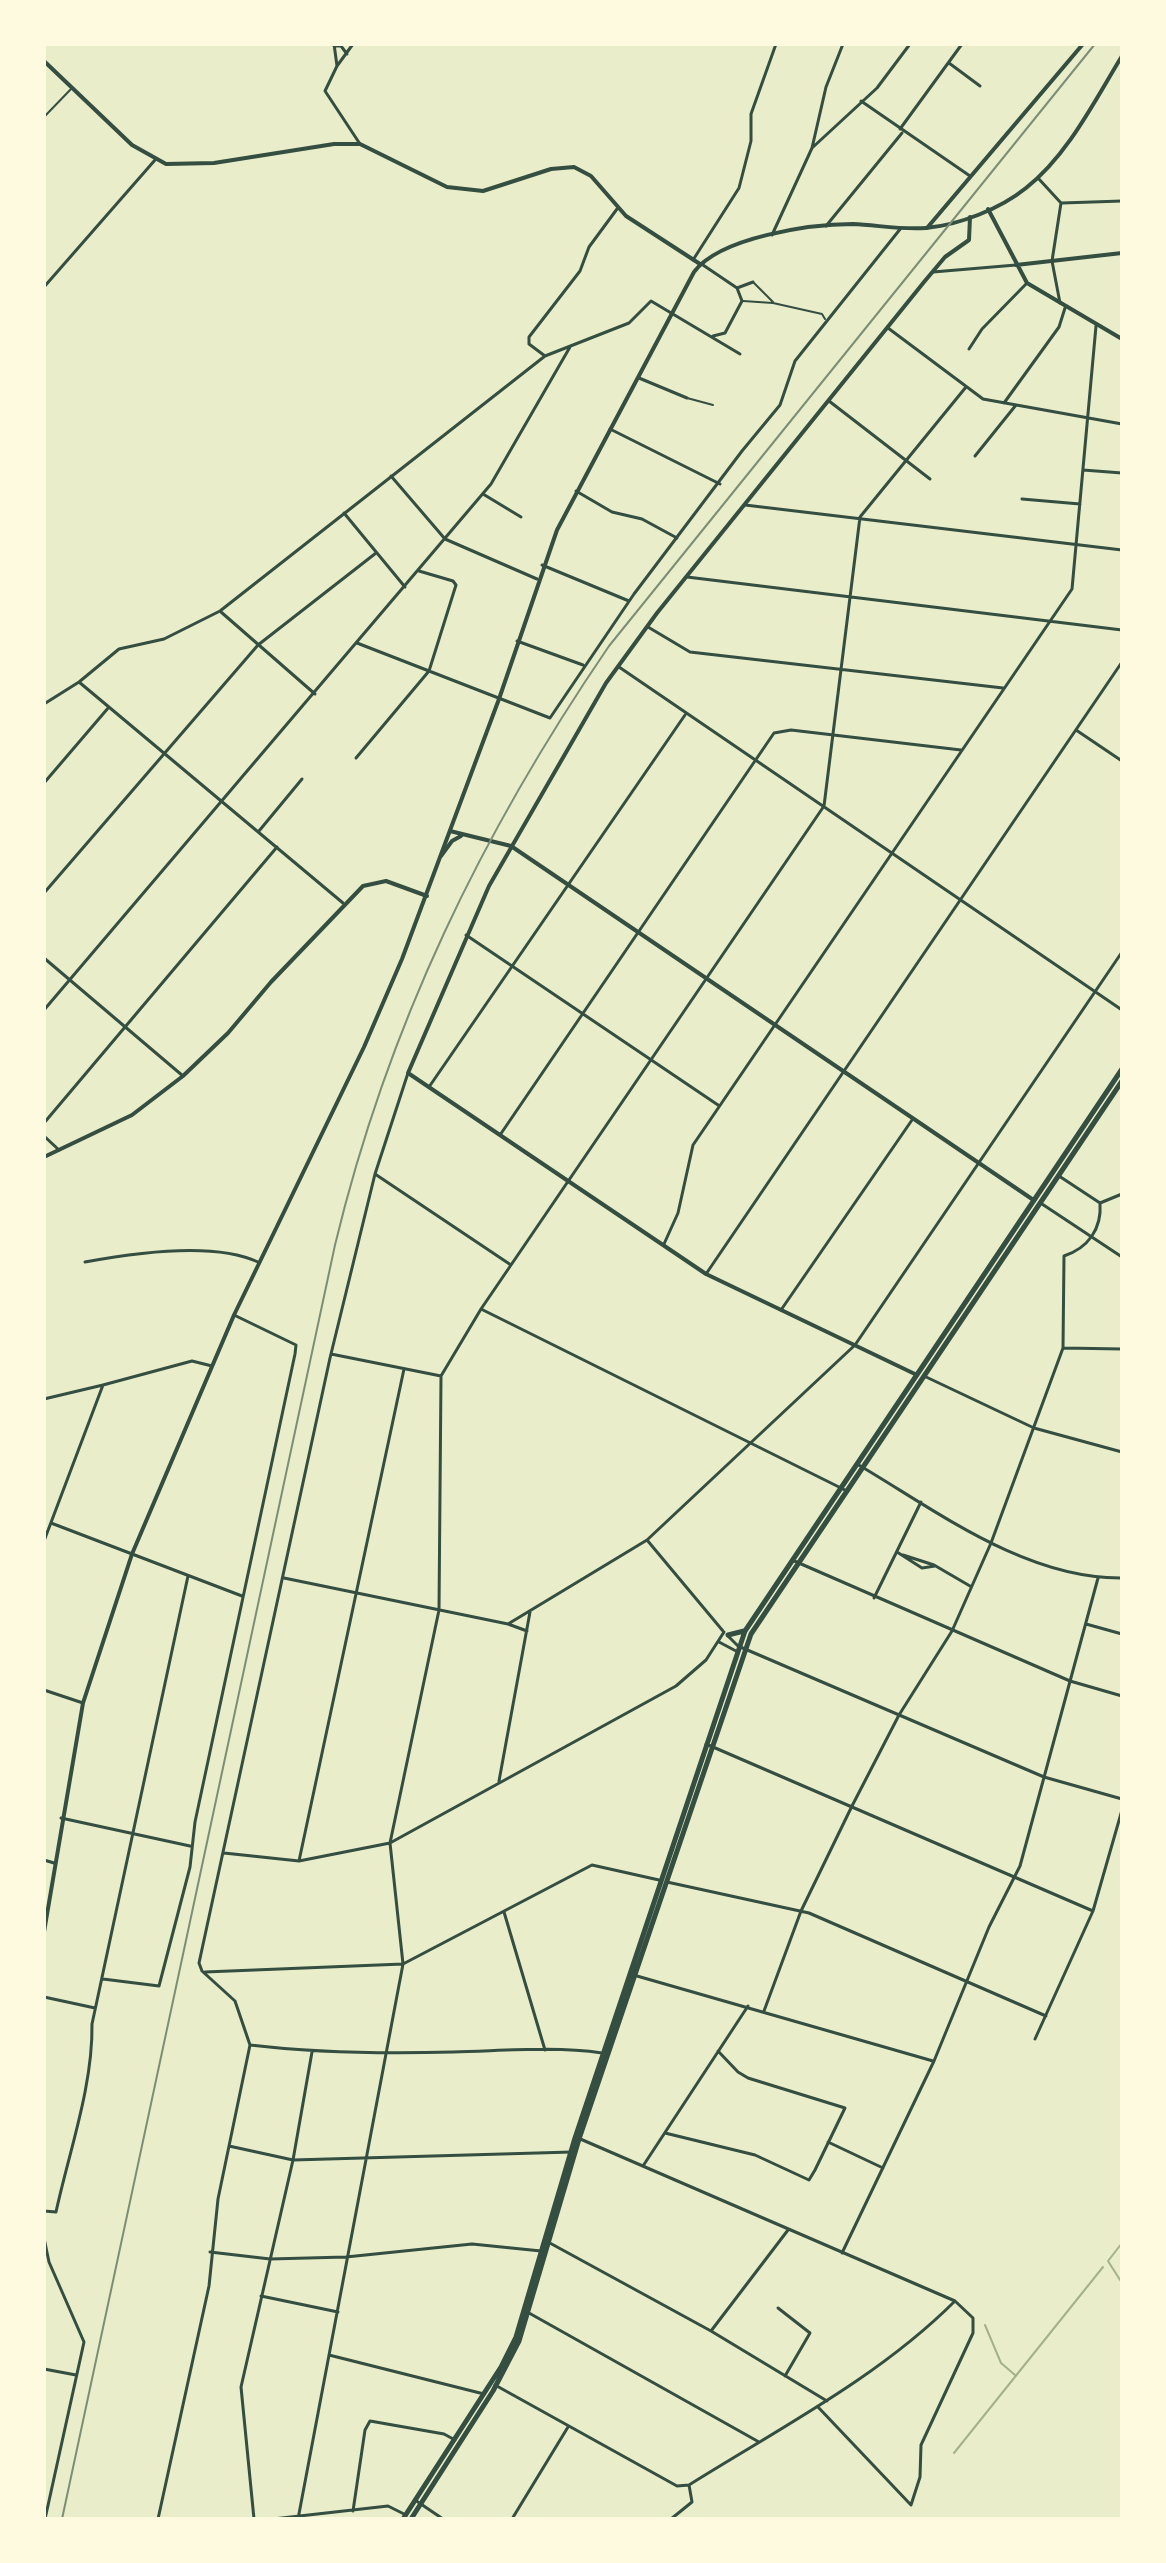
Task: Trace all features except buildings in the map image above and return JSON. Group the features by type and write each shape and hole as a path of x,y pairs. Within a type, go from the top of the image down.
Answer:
{"highway":[{"path":"920,1375 1032,1199 1122,1069"},
{"path":"407,2518 494,2384 527,2312 572,2152 745,1631 1122,1081"},
{"path":"739,1649 794,1562"},
{"path":"726,1634 745,1631"},
{"path":"577,2138 632,1974"},
{"path":"457,2442 484,2394 494,2384"}],"street":[{"path":"353,44 337,66 325,91 360,144"},
{"path":"693,260 739,188 751,141 751,114 776,44"},
{"path":"772,235 812,148 826,87 843,44"},
{"path":"812,148 877,88 910,44"},
{"path":"927,228 1083,44"},
{"path":"337,66 334,45 341,46 347,54"},
{"path":"826,226 902,130 960,45"},
{"path":"44,1932 83,1703 132,1554 234,1315 364,1047 427,896 499,699 542,565 576,491 700,264 741,243 772,235 826,226 927,228 988,209 1024,190 1038,178 1067,143 1122,56"},
{"path":"44,61 132,145 155,160 182,166 334,144 360,144 437,183 470,191 492,189 560,167 574,167 591,176 616,207 693,260 716,271 737,288 742,301 725,333 713,336"},
{"path":"949,63 980,86"},
{"path":"44,117 72,88"},
{"path":"861,101 970,176"},
{"path":"44,287 155,160"},
{"path":"1038,178 1061,203 1122,201"},
{"path":"1004,403 1059,327 1063,306 1052,261 1061,203"},
{"path":"545,356 529,344 529,337 580,271 589,247 616,207"},
{"path":"988,209 1027,283 1122,339"},
{"path":"158,2519 209,2286 210,2252 250,2045 235,2001 199,1963 331,1354 375,1174 408,1073 466,935 511,846 619,667 687,577 945,257 969,240 970,217"},
{"path":"357,643 550,718 629,601 720,484 735,459 780,405 795,361 901,228"},
{"path":"933,272 1122,253"},
{"path":"737,288 753,282 773,303"},
{"path":"969,349 982,329 1027,283"},
{"path":"44,704 79,682 119,649 164,639 220,611 545,356 629,323 651,301 740,354"},
{"path":"742,301 773,303 822,314 826,321"},
{"path":"663,1246 678,1213 693,1145 1072,589 1096,326"},
{"path":"888,328 983,399 1122,424"},
{"path":"44,1010 501,472 570,347"},
{"path":"639,378 713,405"},
{"path":"299,2518 367,2159 383,2054 403,1964 390,1843 439,1610 441,1376 481,1309 824,806 860,517 966,387"},
{"path":"829,401 930,479"},
{"path":"975,456 1016,405"},
{"path":"610,429 720,484"},
{"path":"1083,470 1122,473"},
{"path":"391,476 445,539 537,579"},
{"path":"576,491 612,512 642,519 678,538"},
{"path":"483,494 521,517"},
{"path":"1022,499 1080,504"},
{"path":"745,505 1122,550"},
{"path":"344,513 405,587"},
{"path":"44,893 258,645 376,553"},
{"path":"542,565 629,601"},
{"path":"356,758 429,671 456,585 453,581 419,571"},
{"path":"687,577 1122,630"},
{"path":"220,611 315,694"},
{"path":"648,627 690,652 1004,688"},
{"path":"517,641 583,665"},
{"path":"706,1274 1122,662"},
{"path":"619,667 685,715 1122,1010"},
{"path":"79,682 343,903"},
{"path":"44,783 110,706"},
{"path":"429,1087 685,715"},
{"path":"1076,730 1122,761"},
{"path":"500,1135 755,760 780,731 961,750"},
{"path":"259,831 302,779"},
{"path":"450,831 511,846 912,1120 1122,1257"},
{"path":"441,856 455,838 464,835"},
{"path":"44,1123 277,847"},
{"path":"44,1157 132,1115 183,1076 228,1033 343,903 363,886 379,880 427,896"},
{"path":"466,935 718,1106"},
{"path":"508,1624 647,1540 855,1345 1122,952"},
{"path":"44,958 183,1076"},
{"path":"408,1073 706,1274 1034,1428 1122,1452"},
{"path":"781,1310 912,1120"},
{"path":"44,1136 59,1150"},
{"path":"375,1174 511,1265"},
{"path":"1058,1176 1100,1203"},
{"path":"1100,1203 1122,1194"},
{"path":"764,2011 801,1911 899,1715 952,1631 991,1543 1063,1348 1064,1256 1083,1247 1092,1237 1099,1221 1100,1203"},
{"path":"85,1262 124,1255 229,1253 258,1262"},
{"path":"481,1309 844,1490"},
{"path":"103,1979 159,1986 190,1867 190,1846 296,1345 234,1315"},
{"path":"1063,1348 1122,1349"},
{"path":"331,1354 441,1376"},
{"path":"44,1399 192,1361 212,1366"},
{"path":"299,1861 404,1369"},
{"path":"44,1541 103,1385"},
{"path":"860,1465 991,1543 1033,1560 1098,1578 1122,1578"},
{"path":"874,1598 921,1502"},
{"path":"48,1525 242,1596"},
{"path":"647,1540 739,1649"},
{"path":"895,1551 922,1568 935,1566 972,1586"},
{"path":"794,1562 1070,1681 1122,1696"},
{"path":"44,2211 56,2212 92,2050 96,2008 131,1835 188,1576"},
{"path":"282,1578 508,1624 527,1631"},
{"path":"842,2253 934,2061 966,1981 1015,1877 1098,1578"},
{"path":"499,1781 530,1611"},
{"path":"1086,1624 1122,1634"},
{"path":"224,1853 299,1861 390,1843 676,1686 706,1660 726,1634"},
{"path":"719,1642 1044,1777 1122,1799"},
{"path":"44,1690 83,1703"},
{"path":"708,1745 1093,1911"},
{"path":"1035,2039 1093,1911 1122,1810"},
{"path":"61,1818 190,1846"},
{"path":"44,1860 54,1863"},
{"path":"205,1972 403,1964 592,1865 801,1911 1046,2016"},
{"path":"504,1912 545,2050"},
{"path":"632,1974 934,2061"},
{"path":"44,1997 96,2008"},
{"path":"643,2166 748,2006"},
{"path":"250,2045 312,2052 383,2054 545,2050 603,2053"},
{"path":"665,2133 755,2155 809,2180 845,2108 748,2078 718,2051"},
{"path":"254,2519 241,2387 293,2160 312,2052"},
{"path":"577,2138 955,2301 973,2318 973,2333 921,2445 920,2477 911,2505 818,2407"},
{"path":"828,2142 883,2168"},
{"path":"229,2146 293,2160 572,2152"},
{"path":"711,2331 788,2230"},
{"path":"44,2238 49,2262 83,2337 45,2519"},
{"path":"547,2242 711,2331 827,2401"},
{"path":"210,2252 270,2259 346,2257 472,2244 544,2252"},
{"path":"261,2296 338,2312"},
{"path":"494,2384 677,2486 689,2485 827,2401 933,2323 955,2301"},
{"path":"778,2308 810,2333 785,2376"},
{"path":"527,2312 759,2442"},
{"path":"329,2355 484,2394"},
{"path":"44,2369 76,2375"},
{"path":"353,2511 365,2430 370,2421 444,2434 457,2442"},
{"path":"512,2519 568,2427"},
{"path":"671,2519 692,2502 689,2485"},
{"path":"418,2502 443,2519"},
{"path":"273,2519 388,2506 407,2518"},
{"path":"596,2519 611,2519"}],"waterway":[{"path":"1122,2243 1108,2261 1122,2283"},
{"path":"954,2453 1103,2267"},
{"path":"985,2325 1001,2363 1015,2375"}],"railway":[{"path":"62,2519 335,1245 382,1085 412,1008 480,859 520,787 609,646 1095,44"}]}
